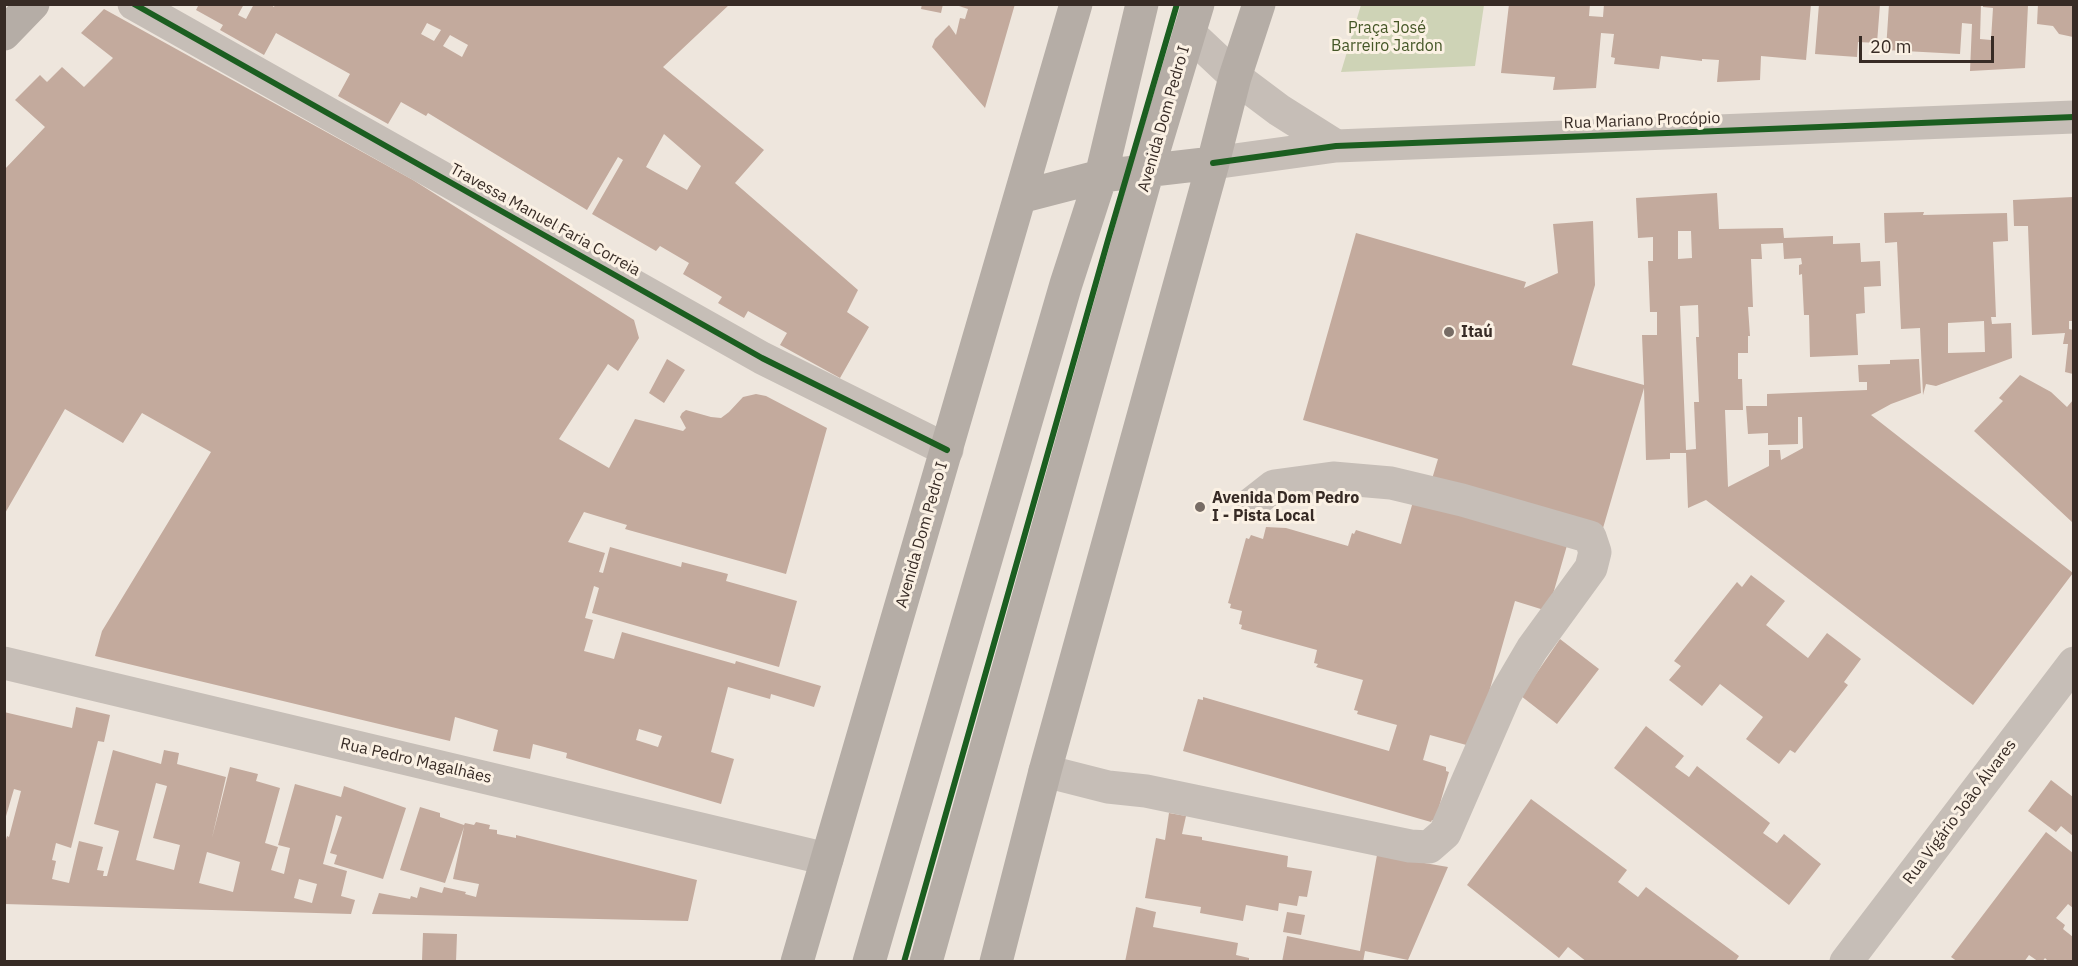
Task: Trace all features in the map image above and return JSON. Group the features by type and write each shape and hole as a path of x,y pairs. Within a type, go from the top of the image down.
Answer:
{"main road":[{"path":"4,34 33,4"},
{"name":"Avenida Dom Pedro I","path":"797,962 1076,4"},
{"path":"869,962 1066,284 1101,176 1142,4"},
{"path":"996,962 1045,771 1235,77 1259,4"},
{"name":"Avenida Dom Pedro I","path":"926,962 1148,170 1194,19"},
{"path":"1020,196 1101,176 1213,163"}],"street":[{"name":"Travessa Manuel Faria Correia","path":"134,4 762,358 947,450"},
{"path":"1194,19 1235,77 1279,110 1336,146"},
{"name":"Rua Mariano Procópio","path":"1213,163 1336,146 2073,117"},
{"path":"1045,771 1108,787 1146,791 1410,846 1429,847 1444,833 1505,695 1532,649 1591,568 1595,552 1590,537 1462,500 1391,483 1333,478 1274,486 1251,504"},
{"name":"Rua Pedro Magalhães","path":"4,663 827,859"},
{"name":"Rua Vigário João Álvares","path":"1846,962 2073,663"}],"green space":[{"name":"Praça José Barreiro Jardon","path":"1361,5 1484,5 1475,66 1341,72"}],"building":[{"path":"199,4 244,4 238,15 246,19 254,4 270,4 274,7 275,4 730,4 663,67 764,150 735,183 858,290 847,312 869,327 840,378 780,345 787,333 748,311 744,318 718,303 722,297 683,274 689,263 660,246 656,251 592,214 623,160 618,157 587,210 428,113 426,116 401,102 388,124 338,96 350,74 276,33 264,55 220,30 223,25 196,10","holes":["427,23 441,30 434,41 421,34","450,35 468,45 462,57 443,46","664,134 701,166 687,190 646,167"]},
{"path":"922,4 943,4 941,13 921,9"},
{"path":"953,4 1015,4 985,108 932,47 935,39 949,25 956,35 960,18 965,19 968,9"},
{"path":"1509,4 1590,4 1589,16 1603,17 1604,4 1811,4 1806,60 1761,56 1760,80 1717,82 1719,60 1702,59 1702,61 1661,56 1659,69 1614,64 1615,58 1611,57 1614,34 1601,33 1596,88 1553,90 1555,77 1501,73"},
{"path":"1819,4 1880,4 1877,43 1858,42 1857,57 1815,54"},
{"path":"1889,4 1981,4 1980,39 1991,40 1993,8 1983,7 1983,5 2028,5 2025,68 1970,71 1972,24 1962,23 1960,54 1886,50"},
{"path":"2038,4 2073,4 2073,37 2059,34 2053,26 2037,24"},
{"path":"104,9 413,180 634,320 639,338 618,371 608,364 559,439 609,468 635,419 683,431 686,428 680,417 686,410 721,418 743,397 756,394 766,396 827,428 786,574 625,529 627,525 584,512 568,542 605,553 599,572 603,573 610,547 681,567 682,562 728,574 726,581 797,601 779,667 592,613 599,588 594,586 585,618 593,620 584,651 614,659 622,632 735,664 736,661 821,686 814,707 771,694 770,699 728,687 711,752 734,759 721,804 566,758 567,753 533,744 530,759 493,751 498,730 455,717 450,741 95,656 102,631 211,452 142,413 123,443 65,409 4,515 4,170 45,127 15,100 40,75 47,82 62,67 84,87 113,58 81,33","holes":["639,729 662,736 658,747 636,740"]},
{"path":"1717,193 1719,229 1783,228 1784,238 1833,236 1833,244 1860,243 1861,262 1880,261 1881,286 1864,287 1865,313 1856,314 1858,355 1810,357 1809,315 1804,315 1802,274 1799,275 1801,258 1784,259 1783,243 1761,244 1762,259 1751,259 1753,307 1748,307 1750,336 1748,336 1748,353 1738,353 1738,379 1742,379 1743,410 1725,410 1728,487 1769,466 1769,450 1780,450 1781,460 1803,448 1802,417 1798,417 1798,444 1768,445 1768,433 1748,434 1746,406 1767,406 1767,394 1867,390 1867,382 1859,382 1858,365 1890,364 1890,360 1919,359 1921,393 1891,404 1871,415 2073,573 1973,705 1706,500 1688,508 1686,453 1670,453 1670,459 1646,460 1644,388 1603,528 1432,479 1438,459 1303,420 1356,233 1526,282 1524,288 1558,273 1553,224 1593,221 1595,285 1572,365 1644,385 1642,335 1657,335 1657,312 1650,312 1648,261 1653,261 1653,237 1638,238 1636,198","holes":["1678,231 1691,231 1692,258 1678,259","1698,305 1699,337 1696,337 1699,402 1694,402 1696,449 1686,450 1680,306"]},
{"path":"2073,197 2073,321 2069,321 2069,329 2073,330 2073,374 2065,372 2068,344 2063,344 2065,333 2032,335 2028,226 2014,226 2013,200"},
{"path":"1924,212 1923,215 2007,213 2008,241 1993,242 1996,317 1991,317 1992,324 2011,323 2012,358 1936,386 1926,384 1923,395 1920,328 1901,329 1897,242 1885,243 1884,213","holes":["1984,321 1985,352 1948,353 1948,323"]},
{"path":"667,359 685,370 664,403 649,393"},
{"path":"2020,375 2051,392 2067,407 2073,400 2072,522 1974,431 2003,401 1999,398"},
{"path":"1414,498 1568,542 1549,608 1544,610 1515,601 1474,745 1470,746 1430,735 1423,760 1446,767 1446,771 1449,772 1435,821 1431,822 1183,751 1198,699 1203,700 1203,697 1389,751 1397,725 1357,714 1358,711 1354,710 1363,680 1316,667 1318,664 1314,663 1317,650 1241,629 1242,625 1239,624 1242,611 1230,608 1231,604 1228,603 1246,538 1249,539 1251,535 1263,539 1266,527 1286,528 1348,546 1352,533 1354,534 1356,530 1401,544"},
{"path":"1751,575 1785,601 1766,625 1808,658 1827,633 1861,659 1844,682 1848,685 1795,753 1790,750 1779,764 1746,739 1763,717 1720,684 1702,706 1669,680 1681,666 1674,661 1737,582 1742,587"},
{"path":"1560,639 1599,669 1557,724 1521,696"},
{"path":"76,707 110,715 104,742 98,741 71,848 56,843 52,860 56,861 52,879 69,883 79,841 103,847 97,870 104,871 103,876 107,876 119,831 94,824 113,750 161,764 164,750 179,753 177,764 226,777 212,838 230,767 258,774 256,781 280,788 265,843 278,847 271,870 284,874 290,848 278,845 295,784 341,797 344,786 406,808 383,879 334,864 337,855 330,853 342,817 336,815 323,864 347,871 341,896 355,900 351,914 4,904 4,848 21,791 14,789 4,823 4,712 72,728","holes":["156,783 167,786 153,838 180,845 174,870 136,860","207,852 240,862 233,892 199,883","299,879 317,884 312,903 294,898"]},
{"path":"1646,726 1684,756 1675,767 1689,777 1697,766 1770,823 1763,833 1777,843 1784,834 1821,864 1789,905 1614,768"},
{"path":"2051,780 2073,797 2073,836 2061,826 2056,832 2028,811"},
{"path":"1531,799 1627,870 1618,882 1638,897 1646,887 1739,956 1735,962 1587,962 1568,947 1559,958 1467,885"},
{"path":"420,807 440,813 440,817 464,825 465,823 474,825 476,822 490,825 489,829 497,830 497,834 516,838 516,835 697,880 688,921 372,914 379,893 410,899 411,896 417,898 420,887 442,893 444,887 476,897 479,884 453,879 464,827 445,883 400,870"},
{"path":"1169,813 1186,816 1182,834 1202,837 1202,840 1288,856 1287,867 1312,871 1307,897 1299,896 1297,906 1279,903 1278,911 1246,905 1243,921 1200,913 1201,907 1145,898 1156,838 1165,840"},
{"path":"2046,832 2073,853 2073,908 2068,904 2056,918 2065,925 2063,929 2073,937 2073,962 2049,962 2045,958 2039,962 2029,955 2024,962 1958,962 1951,957"},
{"path":"1377,855 1448,867 1408,960 1365,951 1363,962 1282,962 1287,936 1360,951"},
{"path":"1136,907 1156,912 1153,927 1238,943 1236,955 1249,958 1249,962 1125,962"},
{"path":"1287,912 1305,915 1301,935 1283,932"},
{"path":"423,933 457,934 456,962 422,961"}],"cycle path":[{"path":"134,4 762,358 947,450"},
{"path":"904,962 1177,4"},
{"path":"1213,163 1336,146 2074,117"}],"place":[{"name":"Itaú","path":"1449,332"},
{"name":"Avenida Dom Pedro I - Pista Local","path":"1200,507"}]}
